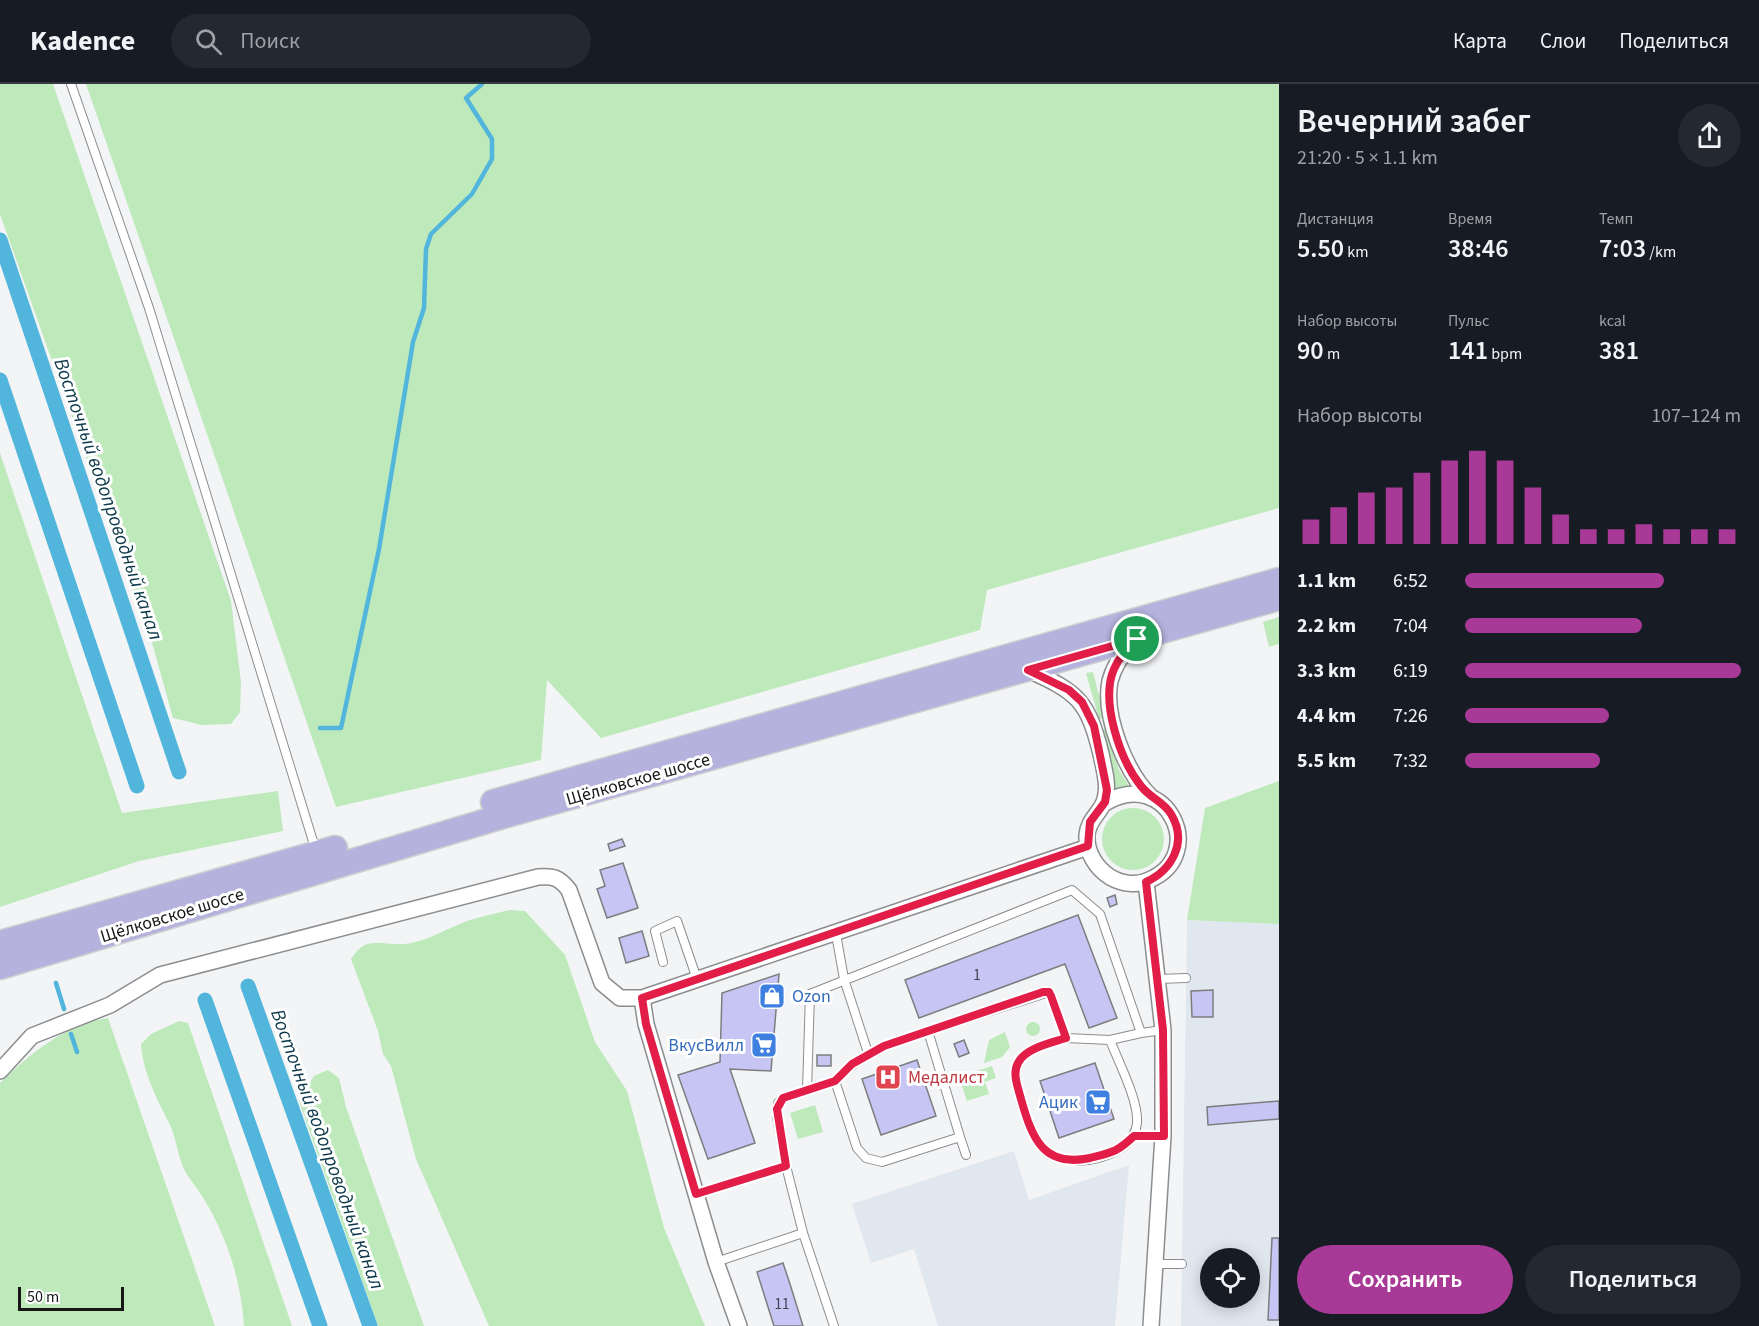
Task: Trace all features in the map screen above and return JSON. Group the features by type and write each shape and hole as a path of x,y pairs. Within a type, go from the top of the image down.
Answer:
{"main road":[{"name":"Щёлковское шоссе","path":"0,943 755,726 1279,580"},
{"name":"Щёлковское шоссе","path":"0,967 489,820 1279,598"}],"street":[{"path":"1137,639 1122,654 1114,669 1109,695 1125,762 1151,797"},
{"path":"1028,670 1069,690 1082,702 1094,726 1105,773 1105,802"},
{"path":"1127,793 1151,797 1162,803 1173,818 1178,835 1178,848 1166,869 1146,882 1131,884 1116,880 1103,873 1093,861 1088,846 1090,822 1105,802 1127,793"},
{"path":"0,1071 32,1036 110,1005 160,975 538,877 553,876 561,879 569,890 605,988 620,998 642,998 836,934 1088,846"},
{"path":"1146,882 1163,1030 1164,1136 1151,1326"},
{"path":"642,998 646,1024 716,1262 739,1326"}],"lane":[{"path":"71,84 149,308 317,853"},
{"path":"807,1090 810,994 1072,891 1100,914 1141,1033"},
{"path":"663,962 655,931 677,921 697,979"},
{"path":"836,934 844,979 868,1053"},
{"path":"1158,979 1186,978"},
{"path":"834,1326 803,1233 786,1166 777,1117 778,1102 783,1098 835,1081 852,1064 868,1053 1049,992 1066,1038"},
{"path":"1110,1040 1134,1104 1137,1121 1134,1136 1117,1152 1072,1162 1049,1155 1037,1142 1027,1119 1015,1075 1018,1063 1026,1054 1066,1038 1110,1040 1163,1030"},
{"path":"928,1031 966,1155"},
{"path":"835,1081 857,1148 866,1158 882,1162 960,1137"},
{"path":"1134,1136 1164,1136"},
{"path":"696,1194 786,1166"},
{"path":"716,1262 803,1233"},
{"path":"1154,1264 1182,1264"}],"shaded area":[{"path":"1187,920 1279,924 1279,1326 1181,1326"},
{"path":"1014,1151 1029,1200 1129,1165 1115,1326 938,1326 914,1249 871,1263 852,1204"}],"green space":[{"path":"0,84 53,84 231,601 241,682 240,712 231,724 202,725 173,718 153,646 0,214"},
{"path":"86,84 1279,84 1279,508 987,590 980,630 601,738 547,680 541,760 336,807"},
{"path":"0,453 122,813 278,791 283,831 139,861 0,907"},
{"path":"1279,617 1279,644 1269,647 1263,622"},
{"path":"1093,672 1105,718 1099,719 1086,673"},
{"path":"1107,728 1119,770 1129,786 1112,791 1101,730"},
{"path":"1279,781 1279,924 1187,920 1205,808"},
{"path":"1127,808 1139,808 1155,817 1162,827 1164,839 1162,851 1155,861 1139,870 1127,870 1116,865 1107,856 1102,845 1102,833 1107,822 1116,813"},
{"path":"510,910 525,911 565,955 595,1042 627,1091 664,1228 705,1326 489,1326 416,1159 391,1066 383,1054 378,1031 351,959 363,946 369,944 414,942 470,920"},
{"path":"108,1018 215,1326 0,1326 0,1083 23,1061 49,1042 77,1027"},
{"path":"179,1021 188,1023 292,1326 244,1326 236,1275 219,1227 183,1168 172,1131 148,1076 141,1044 151,1034"},
{"path":"1033,1022 1038,1024 1040,1029 1038,1034 1033,1036 1028,1034 1026,1029 1028,1024"},
{"path":"1005,1032 1010,1047 1002,1057 984,1063 989,1040"},
{"path":"992,1066 996,1078 985,1082 989,1094 967,1101 959,1077"},
{"path":"328,1070 339,1078 346,1107 424,1326 378,1326 299,1101 314,1076"},
{"path":"815,1105 823,1132 798,1139 790,1113"}],"building":[{"path":"622,839 625,846 610,851 608,844"},
{"path":"623,863 638,908 607,918 597,889 605,886 600,870"},
{"path":"1115,895 1117,904 1110,907 1107,898"},
{"path":"1078,915 1117,1018 1089,1028 1065,964 919,1018 905,980"},
{"path":"642,931 649,956 626,963 619,938"},
{"path":"779,974 771,1071 730,1069 755,1143 708,1159 678,1075 720,1062 722,993"},
{"path":"1213,990 1213,1017 1192,1017 1191,991"},
{"path":"964,1040 969,1053 959,1057 954,1044"},
{"path":"817,1055 831,1055 831,1066 817,1066"},
{"path":"917,1060 936,1116 881,1135 862,1079"},
{"path":"1095,1063 1114,1119 1059,1138 1040,1081"},
{"path":"1279,1101 1279,1119 1208,1125 1207,1107"},
{"path":"1272,1238 1279,1238 1279,1320 1268,1320"},
{"path":"783,1263 803,1326 774,1326 757,1272"}],"waterway":[{"path":"320,728 341,728 379,549 413,342 424,308 426,249 431,234 472,194 492,159 492,139 466,98 482,84"},
{"name":"Восточный водопроводный канал","path":"0,240 179,772"},
{"name":"Восточный водопроводный канал","path":"0,380 137,786"},
{"path":"56,983 64,1009"},
{"name":"Восточный водопроводный канал","path":"248,986 370,1326"},
{"name":"Восточный водопроводный канал","path":"205,1000 320,1326"},
{"path":"71,1034 77,1052"}],"place":[{"name":"Ozon","path":"772,996"},
{"name":"ВкусВилл","path":"764,1045"},
{"name":"Медалист","path":"888,1077"},
{"name":"Ацик","path":"1098,1102"}],"route":[{"path":"1137,639 1122,654 1114,669 1109,695 1125,762 1142,788 1170,812 1176,823 1178,835 1178,848 1173,859 1157,877 1146,882 1163,1030 1164,1136 1134,1136 1117,1152 1072,1162 1049,1155 1037,1142 1027,1119 1015,1075 1018,1063 1026,1054 1066,1038 1049,992 1043,992 884,1046 852,1064 835,1081 783,1098 778,1102 777,1117 786,1166 696,1194 646,1024 642,998 836,934 1088,846 1087,834 1090,822 1105,802 1107,790 1094,726 1082,702 1069,690 1055,681 1028,670 1137,639"}]}
